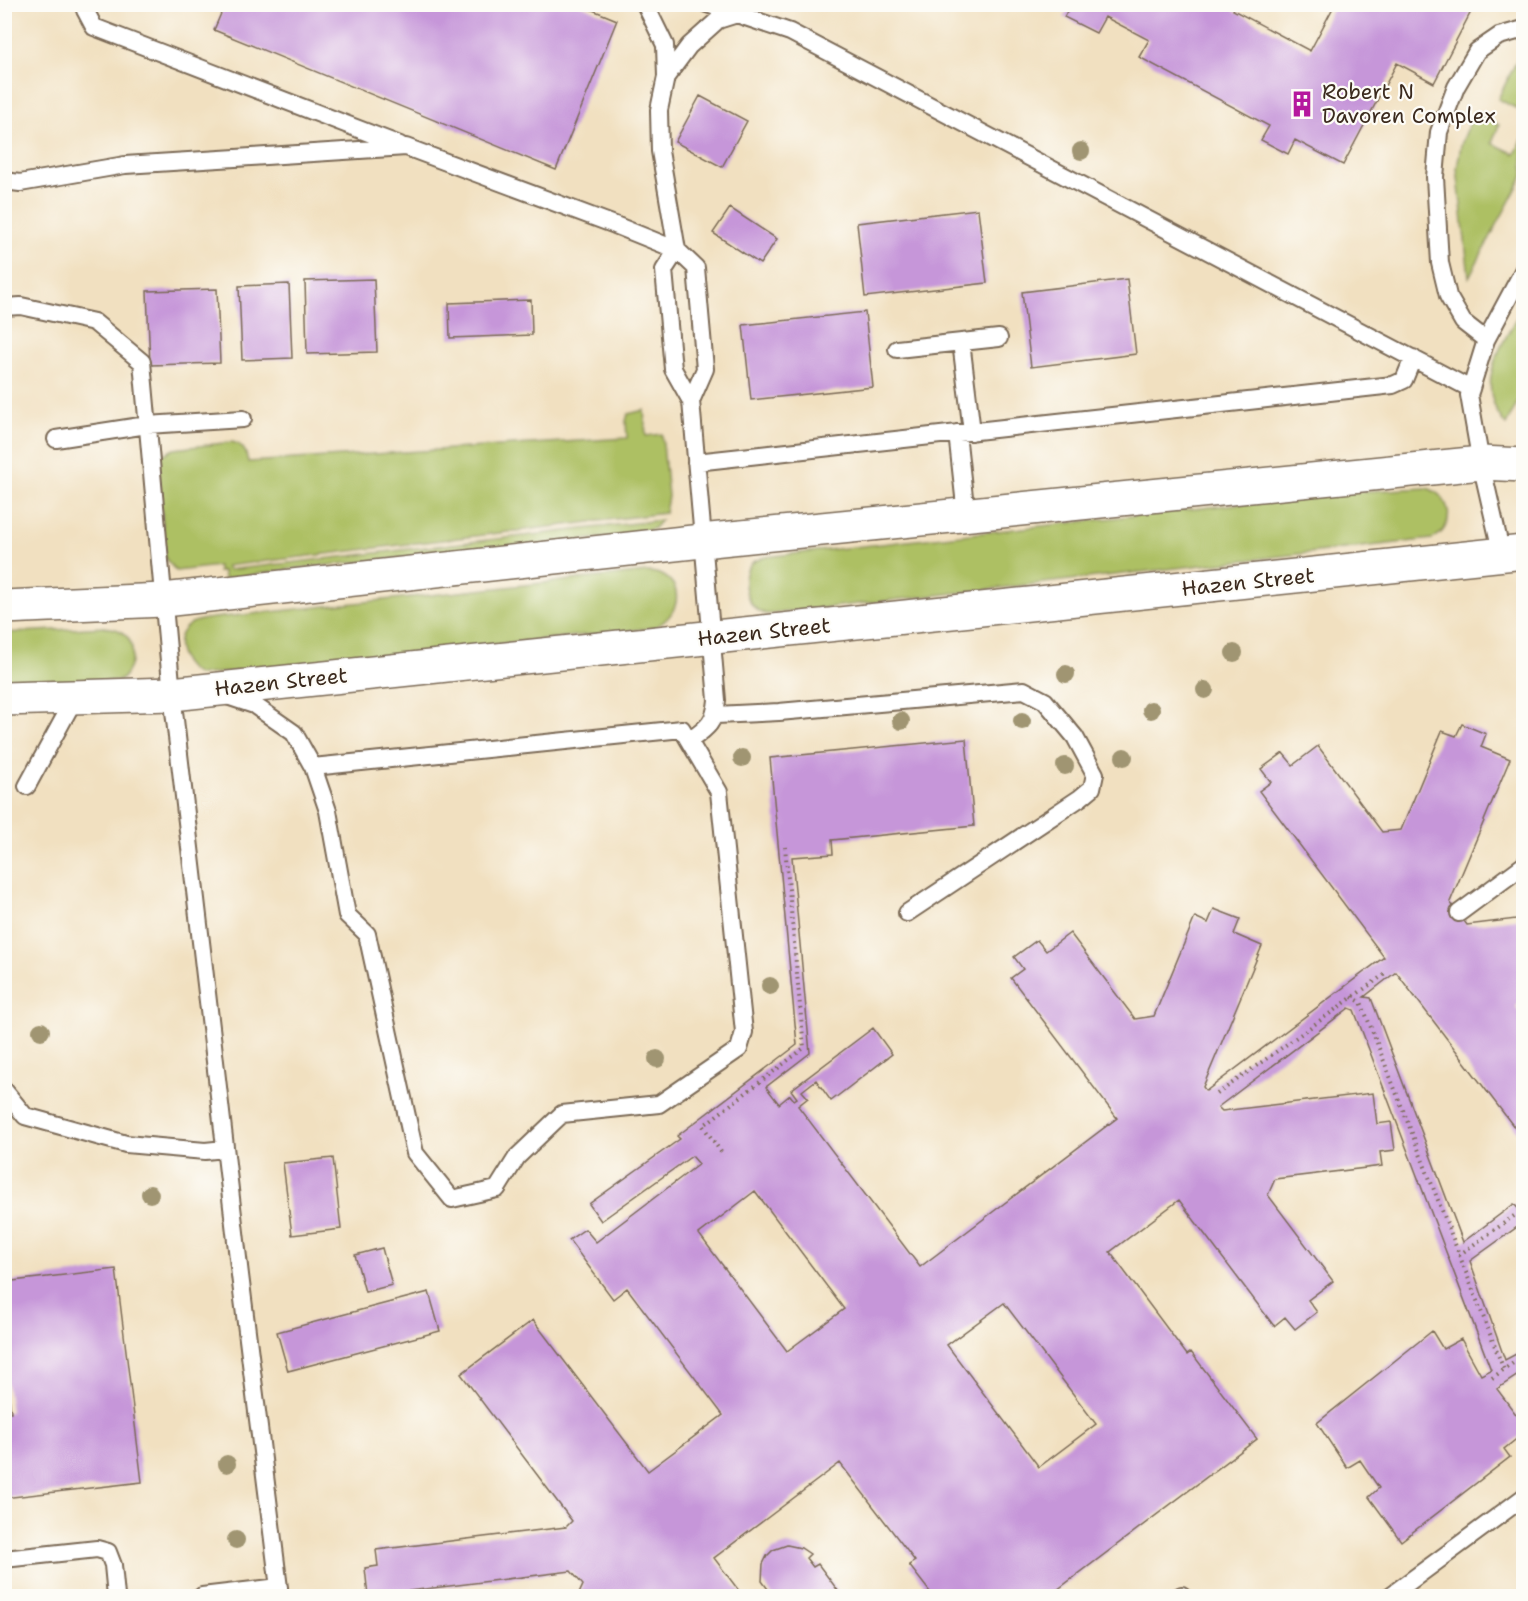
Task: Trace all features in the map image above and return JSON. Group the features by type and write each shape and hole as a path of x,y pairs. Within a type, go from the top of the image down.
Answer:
{"street":[{"path":"4,607 163,600 702,541 1481,464 1524,465"},
{"name":"Hazen Street","path":"4,699 172,694 1513,554"}],"lane":[{"path":"85,4 94,27 677,250 696,268 705,369 691,401"},
{"path":"645,4 665,45 666,77 659,110 660,151 677,250 664,270 673,369 691,401 717,700 716,715 706,729 689,741"},
{"path":"707,4 790,32 1471,389"},
{"path":"666,77 689,46 718,20 737,14"},
{"path":"1486,340 1463,322 1448,296 1440,263 1435,177 1439,132 1456,87 1477,51 1499,36 1524,29"},
{"path":"4,181 20,183 125,165 406,147"},
{"path":"1513,554 1481,464 1469,395 1486,340 1524,269"},
{"path":"4,307 21,306 94,322 142,362 172,694 279,1592 202,1596"},
{"path":"897,349 999,339"},
{"path":"961,342 966,515"},
{"path":"696,462 1393,385 1404,380 1413,358"},
{"path":"56,439 147,425 243,419"},
{"path":"209,690 255,705 294,733 313,767 328,811 346,915 367,934 415,1153 452,1199 497,1189 517,1157 562,1114 659,1104 739,1049 744,1032 719,792 682,729 313,767"},
{"path":"716,715 779,712 1024,690 1045,701 1075,737 1095,774 1092,788 907,913"},
{"path":"27,786 76,696"},
{"path":"1459,914 1524,865"},
{"path":"4,1090 26,1116 126,1144 205,1150 225,1149"},
{"path":"1390,1596 1524,1497"},
{"path":"4,1559 97,1549 108,1552 113,1565 116,1596"}],"path":[{"path":"721,1152 703,1126 804,1048 785,847"},
{"path":"1217,1094 1385,974"},
{"path":"1352,997 1361,1002 1504,1370"},
{"path":"1459,1256 1524,1209"},
{"path":"1492,1378 1516,1361"}],"green space":[{"path":"1520,54 1523,54 1523,112 1498,99"},
{"path":"1474,112 1499,125 1492,143 1515,154 1523,138 1523,176 1469,277 1457,168 1461,145"},
{"path":"1522,308 1523,392 1506,425 1496,410 1491,395 1491,380 1493,366 1499,352"},
{"path":"644,410 646,436 662,434 668,496 665,513 226,566 228,570 661,520 654,528 636,534 635,531 632,535 298,568 224,579 223,571 218,572 218,566 176,571 165,558 158,457 174,449 232,442 239,444 243,449 248,462 627,438 628,414"},
{"path":"1427,488 1442,498 1448,512 1445,527 1432,539 769,614 755,608 750,602 745,586 747,570 751,564 765,557 1264,501"},
{"path":"647,572 660,574 669,579 676,596 671,614 652,628 199,675 187,666 180,652 180,637 184,630 190,624 205,619"},
{"path":"104,627 117,629 125,634 132,647 129,668 121,680 5,691 5,633"}],"building":[{"path":"225,4 578,4 617,20 556,170 214,30"},
{"name":"Robert N Davoren Complex","path":"1071,4 1236,4 1233,10 1310,51 1335,4 1475,4 1434,83 1397,63 1343,165 1295,140 1288,154 1261,140 1269,126 1139,57 1149,40 1105,17 1096,33 1064,17"},
{"path":"700,96 747,121 722,167 675,142"},
{"path":"730,208 777,239 760,264 713,233"},
{"path":"978,209 987,283 865,297 857,223"},
{"path":"374,279 377,352 307,354 305,281"},
{"path":"1127,279 1136,354 1031,367 1022,292"},
{"path":"289,284 292,358 242,360 239,286"},
{"path":"217,289 220,363 150,365 147,291"},
{"path":"531,300 532,335 450,338 449,303"},
{"path":"865,312 873,387 751,400 743,325"},
{"path":"1462,724 1486,734 1481,747 1510,759 1450,902 1467,925 1524,918 1524,991 1516,1007 1524,1018 1524,1140 1396,972 1364,997 1371,998 1463,1242 1514,1204 1524,1215 1524,1222 1470,1261 1505,1360 1518,1353 1524,1361 1524,1371 1497,1389 1524,1425 1524,1433 1504,1449 1510,1457 1401,1541 1369,1497 1379,1488 1360,1460 1347,1468 1317,1423 1432,1331 1443,1349 1461,1339 1481,1375 1491,1370 1354,1010 1349,1008 1218,1107 1222,1111 1373,1093 1377,1124 1391,1122 1395,1150 1380,1152 1382,1166 1275,1179 1268,1195 1333,1281 1308,1300 1317,1312 1295,1329 1285,1317 1274,1326 1179,1200 1110,1252 1187,1355 1191,1352 1257,1439 1049,1596 933,1596 909,1565 915,1561 840,1463 714,1558 743,1596 578,1596 583,1585 571,1571 368,1596 365,1568 378,1566 376,1550 566,1527 572,1521 461,1374 533,1320 648,1471 723,1415 627,1288 613,1299 569,1240 585,1229 596,1242 699,1164 692,1156 601,1221 589,1204 680,1139 677,1136 797,1045 770,758 966,739 974,826 832,840 833,854 792,857 810,1053 766,1087 779,1104 790,1095 794,1100 797,1098 791,1090 873,1028 892,1054 831,1101 816,1080 802,1091 808,1098 798,1106 920,1267 1117,1118 1011,978 1023,969 1014,957 1037,940 1046,951 1070,933 1135,1019 1154,1016 1195,917 1208,923 1214,909 1240,919 1234,934 1262,946 1203,1087 1206,1091 1384,957 1259,791 1271,782 1261,769 1283,753 1293,765 1318,746 1382,832 1401,830 1442,731 1456,736","holes":["755,1191 844,1309 787,1351 699,1234","1004,1303 1096,1424 1039,1467 947,1345"]},
{"path":"333,1158 341,1229 292,1235 283,1163"},
{"path":"382,1248 392,1285 365,1292 355,1255"},
{"path":"116,1269 142,1482 4,1498 4,1412 11,1412 4,1359 4,1282"},
{"path":"429,1292 440,1331 288,1371 277,1332"},
{"path":"787,1545 801,1548 810,1554 806,1558 813,1567 818,1564 842,1596 773,1596 762,1581 763,1564 773,1550"}],"place":[{"name":"Robert N Davoren Complex","path":"1302,104"}]}
